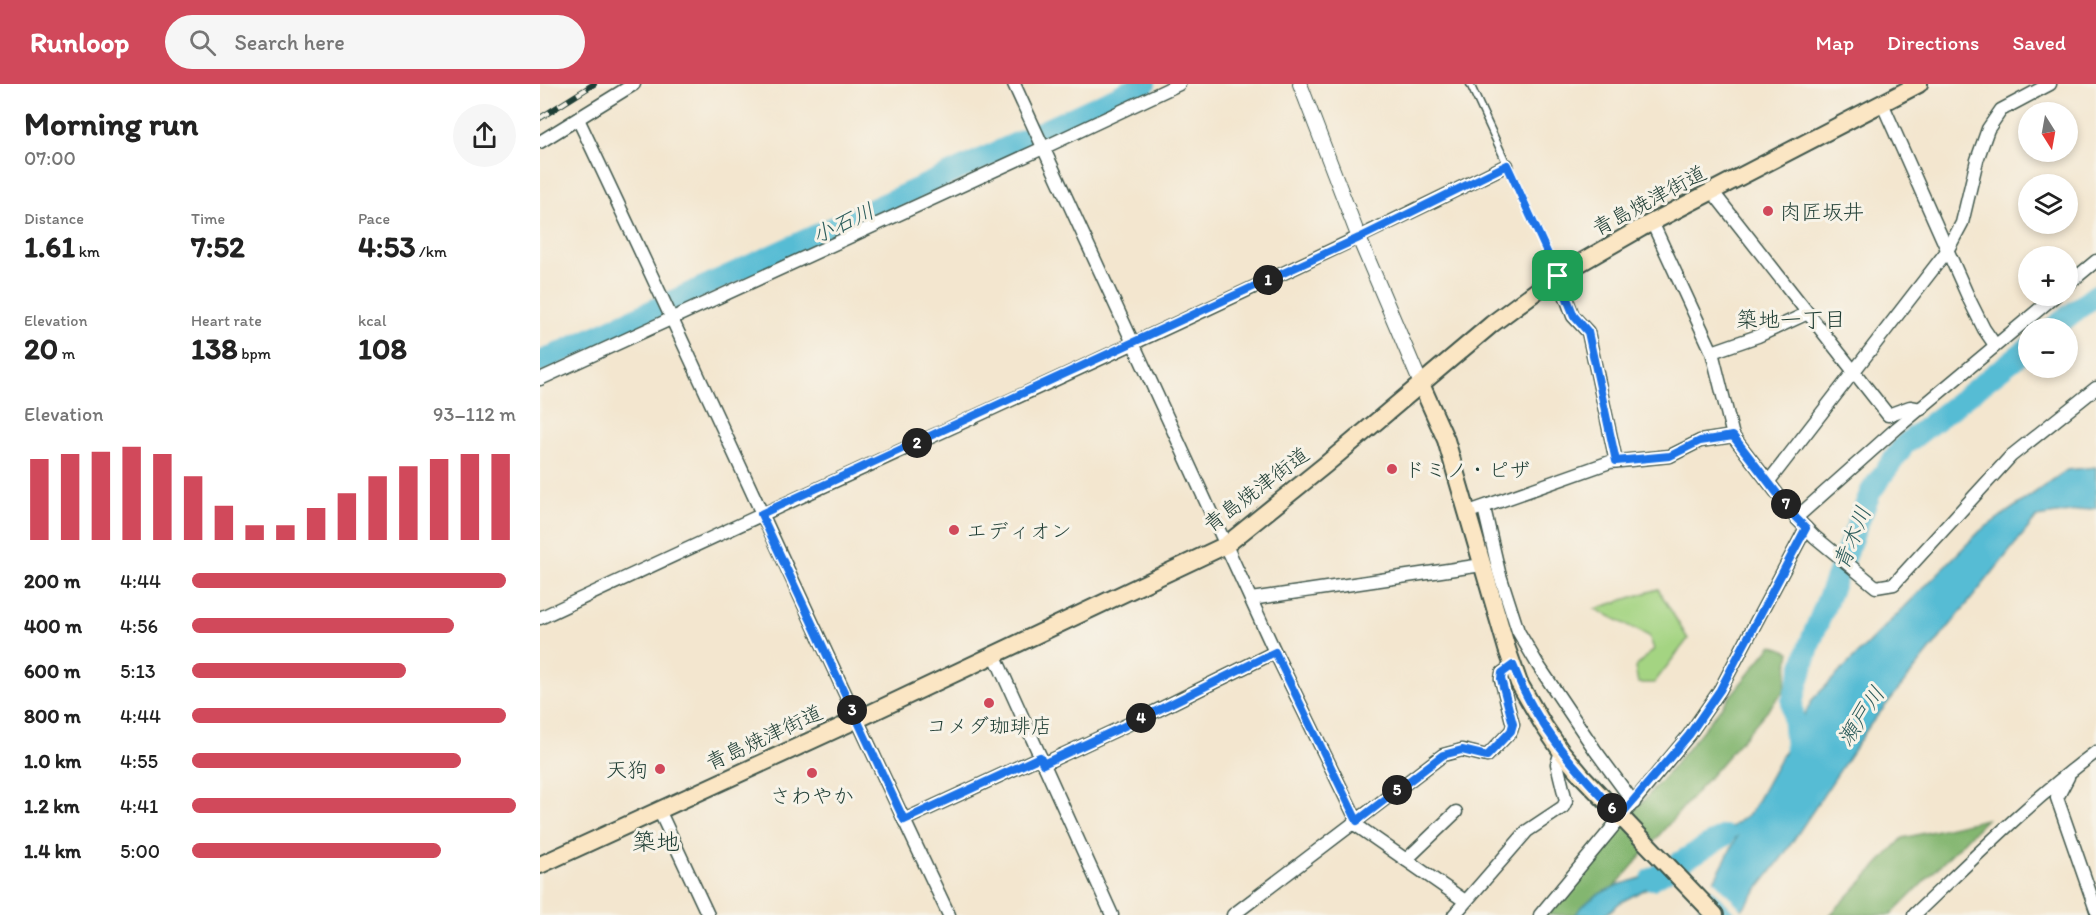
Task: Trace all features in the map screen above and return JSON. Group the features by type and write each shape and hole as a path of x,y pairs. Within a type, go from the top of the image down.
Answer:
{"main road":[{"name":"青島焼津街道","path":"540,865 856,720 1226,545 1526,297 1652,222 1919,84"},
{"path":"1421,384 1446,440 1482,565 1520,683 1561,752 1715,915"}],"street":[{"path":"540,142 634,84"},
{"path":"1014,84 1355,822 1465,902"},
{"path":"540,380 1179,84"},
{"path":"1300,84 1359,238 1421,384"},
{"path":"1769,481 1855,373 1947,251 1962,223 1977,160 1988,129 2001,110 2050,84"},
{"path":"1882,103 1947,251 1984,329 1995,345"},
{"path":"578,119 673,317 856,720 949,915"},
{"path":"540,618 1133,344 1359,238 1507,165"},
{"path":"1712,191 1888,415 1910,407 1921,408"},
{"path":"1652,222 1712,352 1733,436 1796,518 1837,556 1876,587 1894,584 2011,456 2096,388"},
{"path":"2078,276 2096,261"},
{"path":"1558,276 1574,316 1588,332 1616,461"},
{"path":"1796,518 1921,408 2043,306"},
{"path":"1712,352 1758,336 1808,313"},
{"path":"1467,513 1616,461 1670,456 1700,441 1733,436"},
{"path":"1484,508 1499,572 1518,631 1595,750 1634,802"},
{"path":"1540,915 1623,819 1634,802 1689,735 1720,690 1806,528"},
{"path":"1251,599 1482,565"},
{"path":"904,820 1146,716 1275,652"},
{"path":"994,654 1112,915"},
{"path":"1237,914 1443,755 1462,750 1487,756 1511,731 1513,724 1501,679 1502,673 1513,665"},
{"path":"1454,915 1527,831 1563,807 1566,801 1557,764 1561,752"},
{"path":"1914,915 2071,770 2096,752"},
{"path":"2071,770 2057,798 2096,910"},
{"path":"659,810 708,915"},
{"path":"1406,860 1456,812"}],"lane":[{"path":"1470,84 1558,276"}],"green space":[{"path":"1658,589 1688,639 1654,683 1638,683 1635,668 1654,649 1649,636 1595,609"},
{"path":"1772,645 1790,652 1784,691 1590,915 1543,915 1667,774"},
{"path":"1986,819 1891,915 1830,915 1903,838"}],"water":[{"path":"2096,467 2096,508 2037,517 1870,725 1783,856 1738,915 1696,915 1737,837 1706,857 1700,851 1751,812 1813,699 1980,531 2067,470"},
{"path":"1665,871 1670,876 1621,902 1605,915 1575,915 1583,905 1604,891"}],"pier":[{"path":"1712,878 1744,912 1742,915 1738,915 1708,885"}],"waterway":[{"name":"小石川","path":"540,362 1145,84"},
{"name":"青木川","path":"2066,318 2096,295"},
{"name":"青木川","path":"1797,762 1792,702 1810,643 1871,491 1904,445 2018,356"},
{"name":"瀬戸川","path":"1652,879 1724,836"}],"railway":[{"path":"540,118 594,84"}],"place":[{"name":"肉匠坂井","path":"1768,211"},
{"name":"ドミノ・ピザ","path":"1392,469"},
{"name":"エディオン","path":"954,530"},
{"name":"コメダ珈琲店","path":"989,703"},
{"name":"天狗","path":"660,769"},
{"name":"さわやか","path":"812,773"}],"district":[{"name":"築地一丁目","path":"1791,319"},
{"name":"築地","path":"656,841"}],"route":[{"path":"1507,165 1558,276 1574,316 1588,332 1616,461 1670,456 1700,441 1733,436 1806,528 1720,690 1689,735 1620,816 1561,752 1520,683 1513,665 1502,673 1501,679 1513,724 1511,731 1487,756 1462,750 1443,755 1357,821 1275,652 1043,764 1040,757 904,820 761,514 1133,344 1359,238 1507,165"}]}
